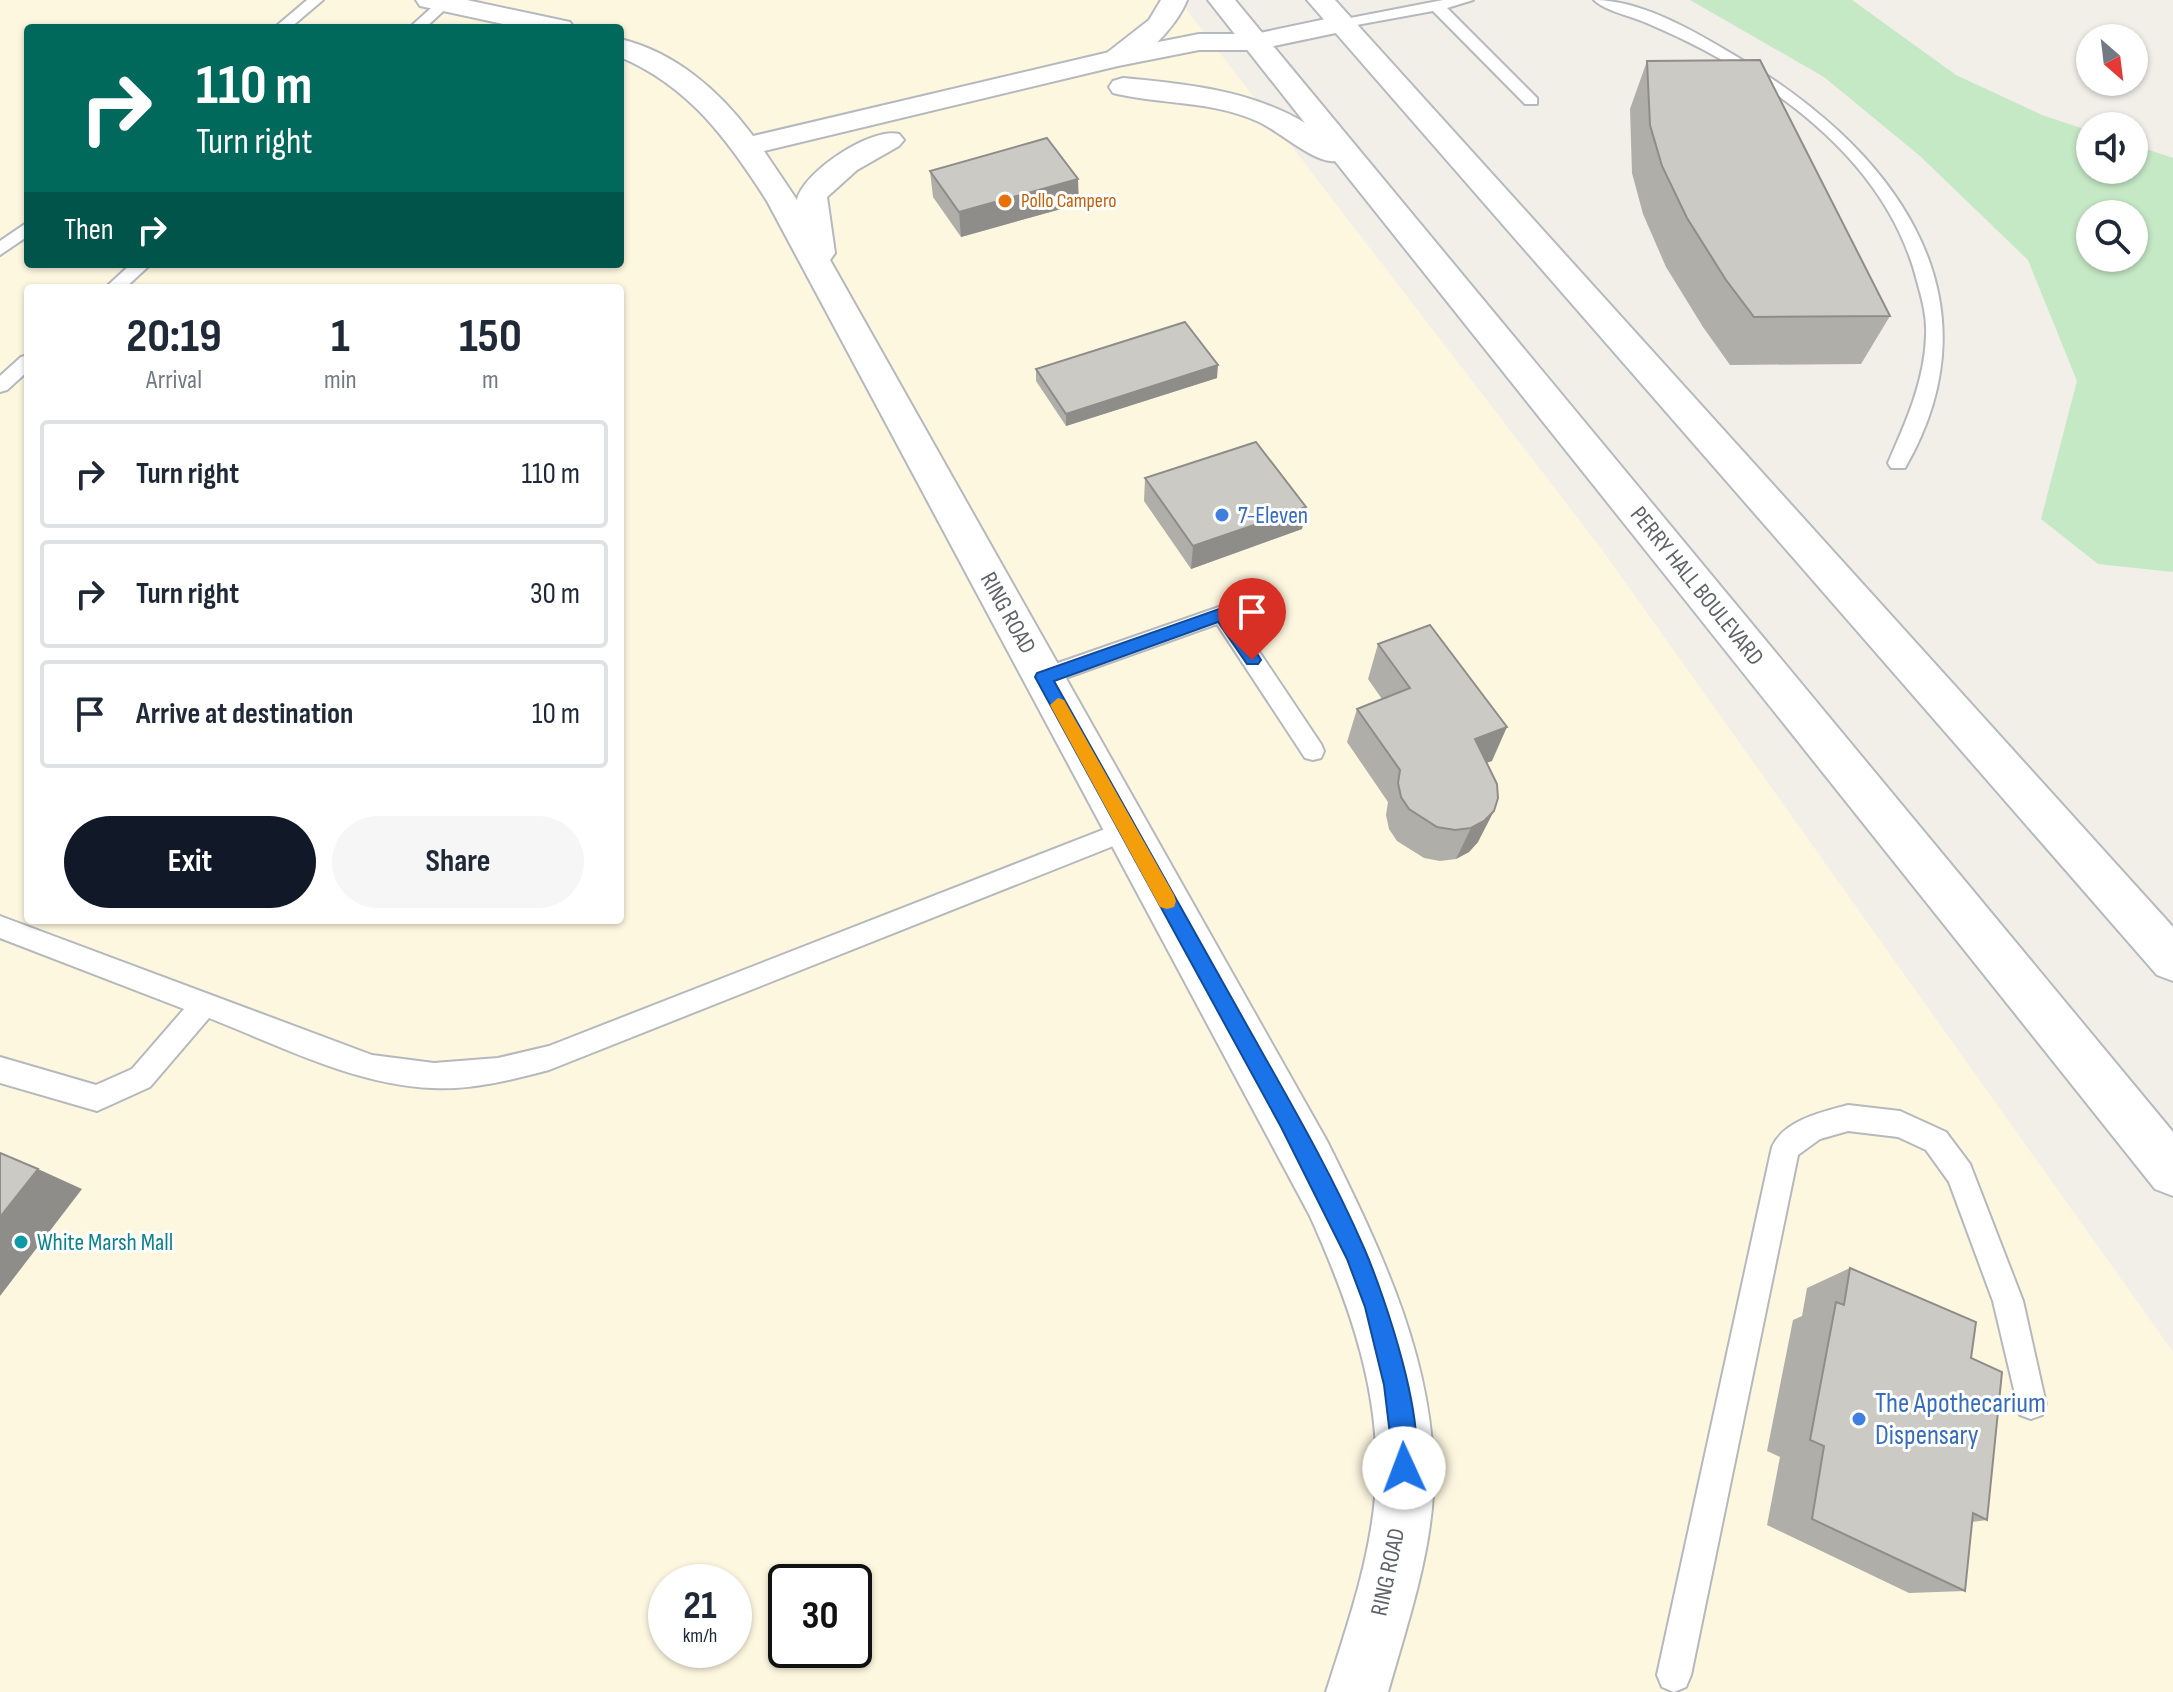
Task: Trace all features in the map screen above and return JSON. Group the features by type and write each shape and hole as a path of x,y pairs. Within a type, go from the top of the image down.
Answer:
{"main road":[{"path":"1092,94 1120,72 1172,9 1174,0"},
{"name":"PERRY HALL BOULEVARD","path":"1221,0 2173,1171"},
{"path":"1320,0 2173,960"},
{"path":"437,2 541,24"},
{"path":"755,159 1120,72 1220,65 1255,42 1340,24"},
{"name":"RING ROAD","path":"624,49 668,68 713,104 755,159 821,267 1309,1159 1355,1253 1376,1307 1395,1385 1404,1439 1404,1496 1389,1579 1357,1692"},
{"path":"1120,72 1244,105 1273,117 1358,170"},
{"path":"755,159 889,140 983,119"},
{"path":"821,267 812,197 823,180 847,161 889,140"}],"lane":[{"path":"286,24 316,0"},
{"path":"1340,24 1466,0"},
{"path":"1601,0 1709,47 1793,99 1860,160 1888,195 1909,230 1925,270 1934,314 1927,396 1898,463"},
{"path":"419,24 437,2"},
{"path":"1437,6 1531,101"},
{"path":"0,250 24,230"},
{"path":"119,284 137,268"},
{"path":"0,386 24,365"},
{"path":"1043,677 1222,614 1313,751"},
{"path":"0,927 372,1068 434,1076 498,1071 549,1058 1128,830"},
{"path":"0,1070 97,1098 141,1078 205,1004"},
{"path":"1674,1675 1786,1147 1813,1128 1848,1118 1900,1124 1936,1141 1960,1174 2008,1301 2031,1404"}],"shaded area":[{"name":"White Marsh Mall","path":"0,0 1179,0 1603,551 2173,1352 2173,1692 0,1692"}],"green space":[{"path":"1690,0 1852,0 1956,75 2042,115 2076,126 2076,184 2148,184 2148,150 2173,158 2173,572 2098,564 2041,519 2077,381 2028,260 1920,156 1824,77"}],"building":[{"path":"1760,60 1890,316 1754,317 1726,280 1687,218 1662,166 1650,125 1647,61"},
{"path":"1047,138 1078,179 959,212 930,171"},
{"path":"1185,322 1218,365 1066,414 1036,369"},
{"name":"7-Eleven","path":"1256,442 1306,507 1193,546 1145,478"},
{"path":"1430,625 1507,727 1475,739 1497,784 1498,798 1494,811 1471,828 1455,830 1437,827 1409,809 1401,797 1398,783 1400,770 1357,709 1410,688 1378,644"},
{"path":"0,1153 38,1169 0,1217"},
{"path":"1850,1268 1976,1322 1971,1358 2002,1372 1987,1520 1973,1513 1965,1591 1812,1519 1824,1446 1810,1440 1836,1302 1844,1305"}],"slow traffic":[{"path":"1058,705 1167,901"}],"place":[{"name":"Pollo Campero","path":"1005,201"},
{"name":"7-Eleven","path":"1222,515"},
{"name":"White Marsh Mall","path":"21,1242"},
{"name":"The Apothecarium Dispensary","path":"1859,1419"}],"route":[{"path":"1252,660 1222,614 1043,677 1288,1120 1355,1253 1376,1307 1395,1385 1404,1439 1404,1468"}]}
